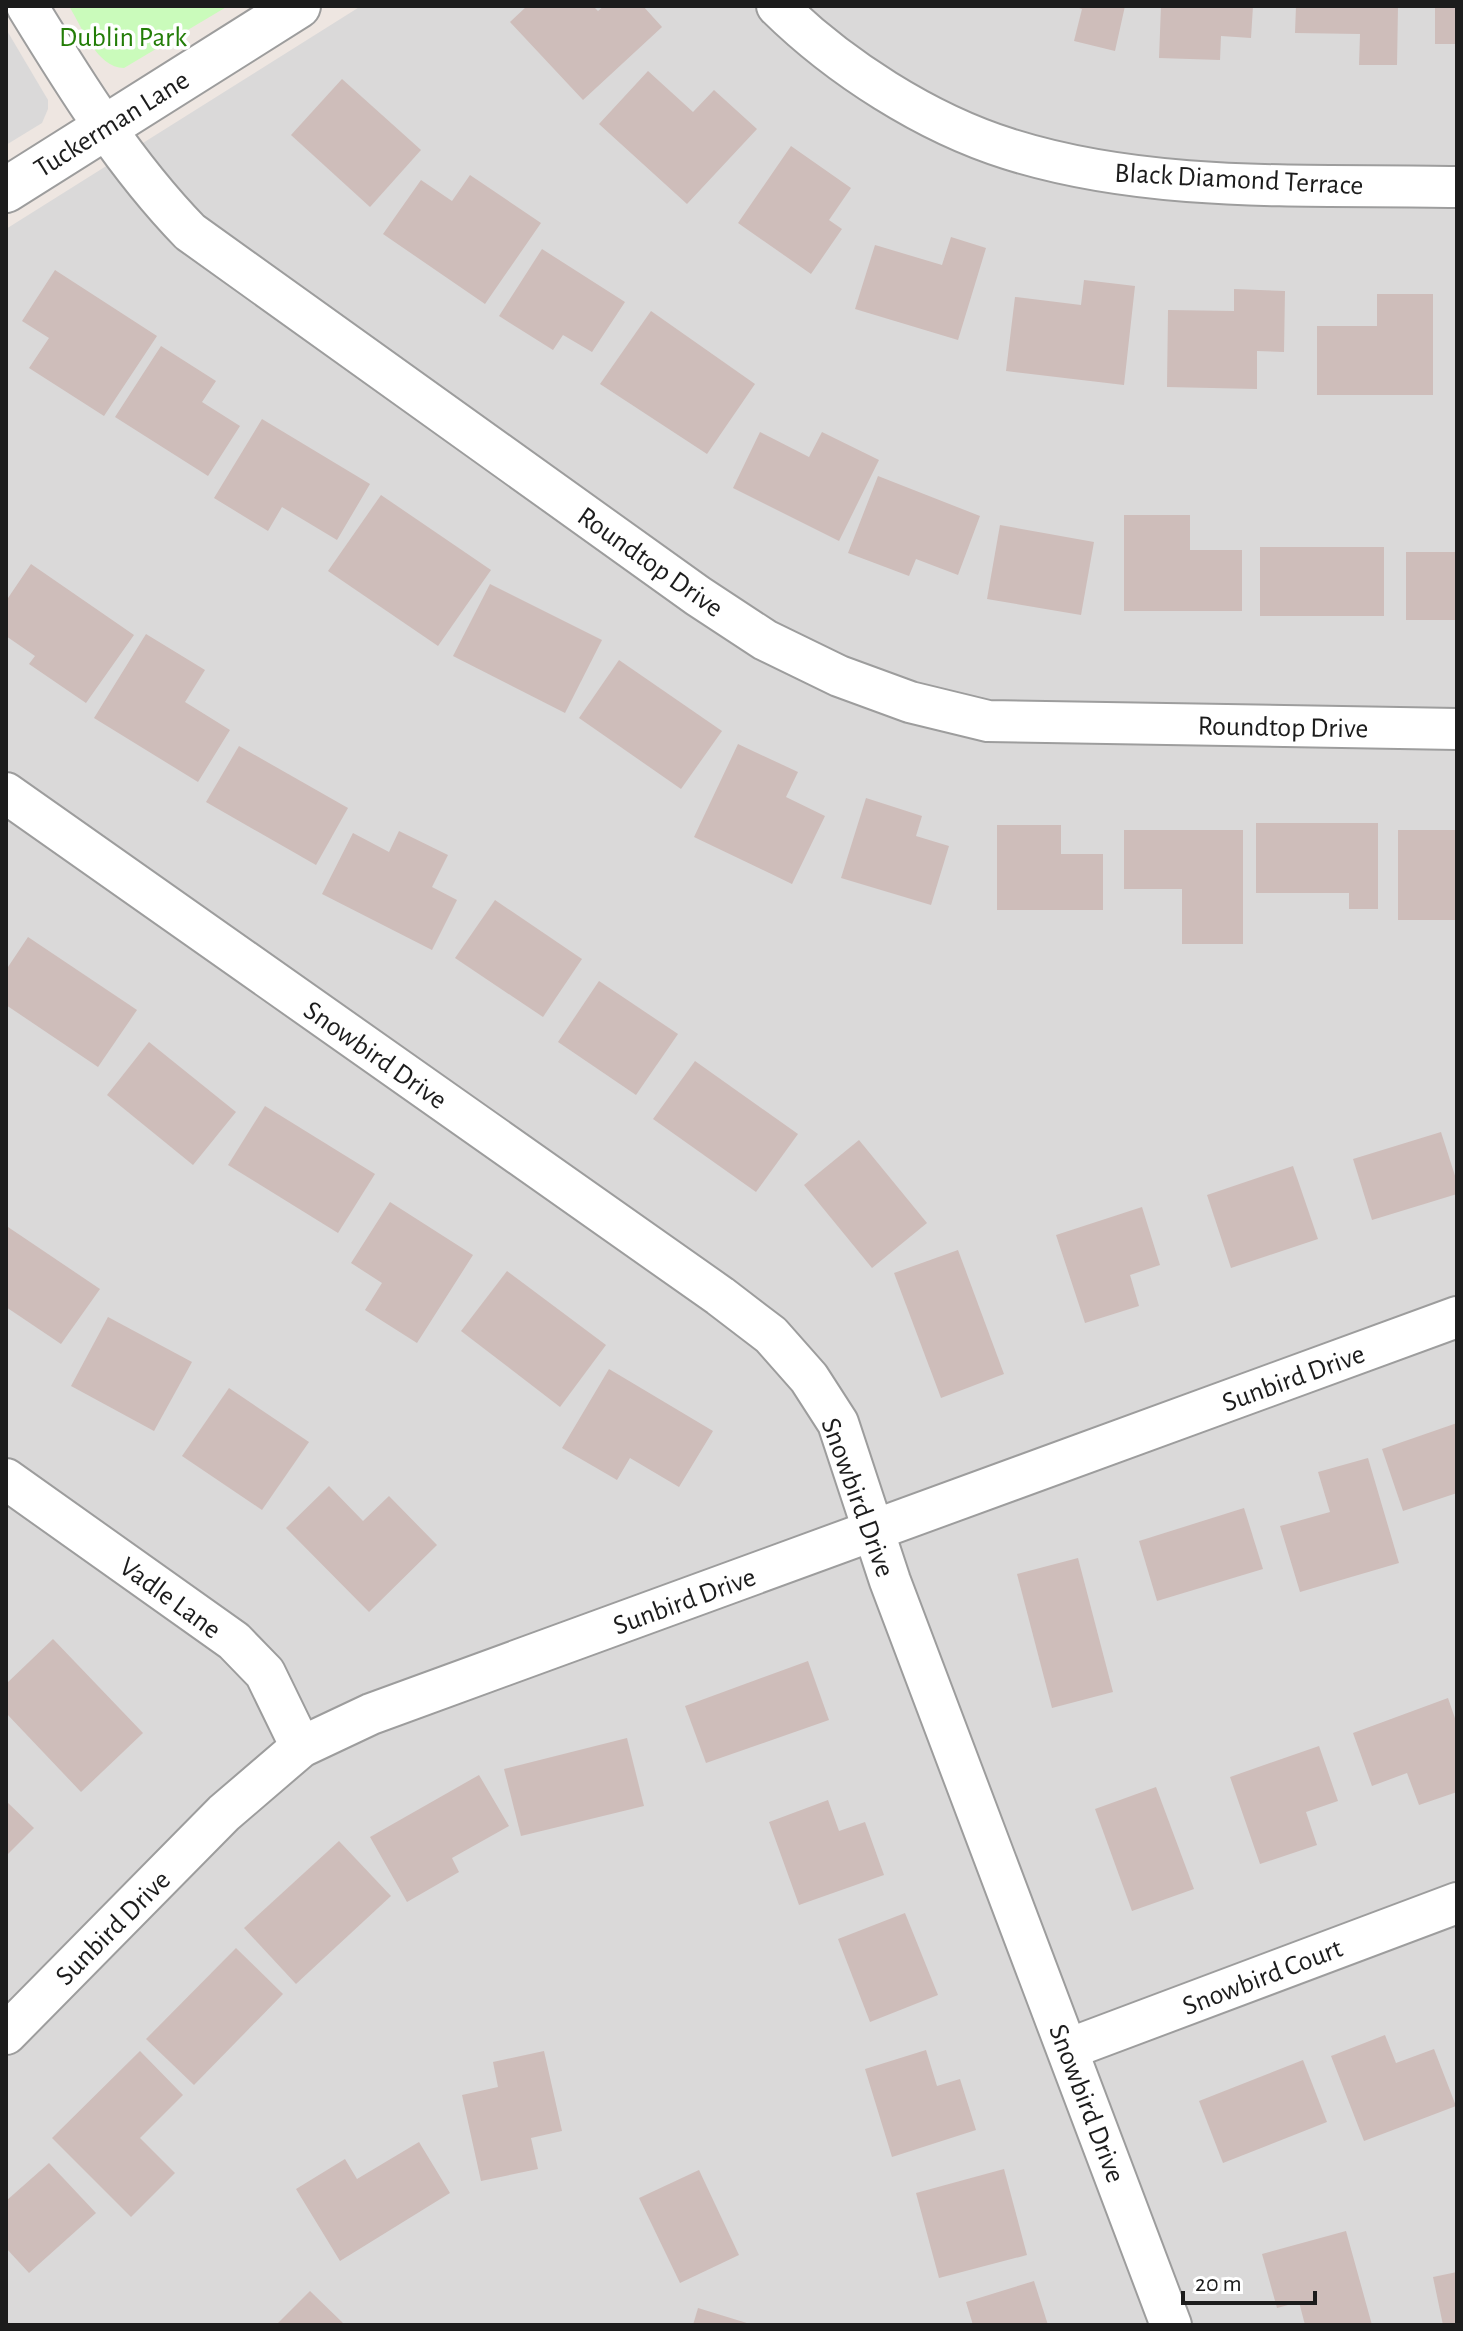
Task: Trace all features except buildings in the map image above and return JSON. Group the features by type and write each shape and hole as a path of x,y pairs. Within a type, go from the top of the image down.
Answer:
{"street":[{"name":"Roundtop Drive","path":"27,6 81,94 157,198 190,232 698,596 765,640 839,676 910,702 988,721 1457,729"},
{"name":"Tuckerman Lane","path":"6,190 298,6"},
{"name":"Black Diamond Terrace","path":"777,6 843,62 894,95 948,124 1007,149 1076,166 1202,181 1457,187"},
{"name":"Snowbird Drive","path":"6,793 771,1335 809,1378 838,1423 890,1581 1171,2325"},
{"name":"Sunbird Drive","path":"6,2034 224,1813 301,1747 371,1714 1457,1317"},
{"name":"Vadle Lane","path":"6,1479 234,1641 265,1673 301,1747"},
{"name":"Snowbird Court","path":"1068,2049 1457,1903"}],"shaded area":[{"path":"361,6 1457,6 1457,2325 6,2325 6,229"},
{"path":"6,29 48,100 48,109 42,123 6,145"}],"green space":[{"name":"Dublin Park","path":"69,6 228,6 124,68 114,66 98,54"}]}
